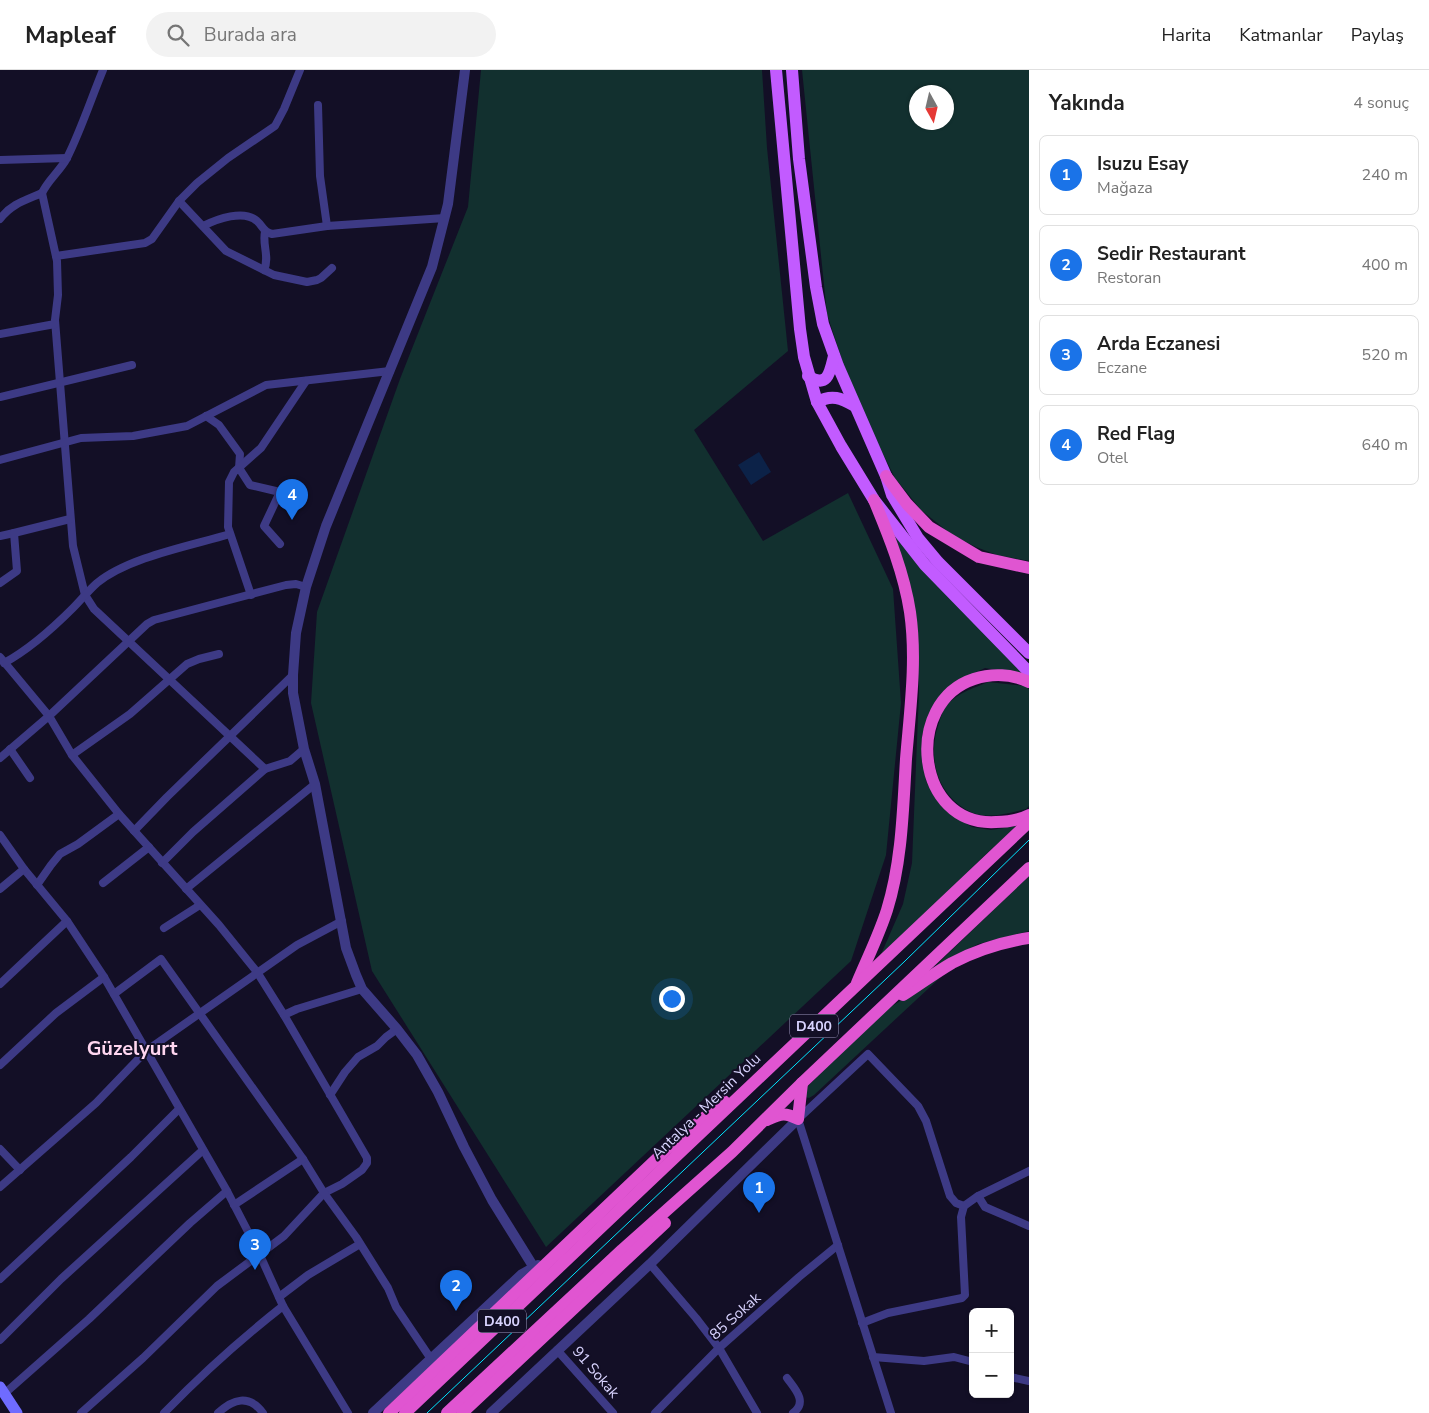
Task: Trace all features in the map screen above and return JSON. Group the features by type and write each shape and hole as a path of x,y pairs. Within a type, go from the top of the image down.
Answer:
{"highway":[{"path":"886,476 907,504 929,527 979,557 1029,568"},
{"path":"854,989 887,910 895,876 903,802 914,647 910,610 903,577 889,535 874,500"},
{"path":"1029,682 998,674 981,676 964,682 946,696 935,712 926,746 933,783 944,802 963,817 983,823 1005,822 1029,815"},
{"name":"Antalya - Mersin Yolu","path":"405,1413 1029,822"},
{"name":"D400","path":"447,1413 622,1250 732,1152 876,1012 1029,868"},
{"path":"876,1012 952,964 997,945 1029,938"},
{"path":"764,1121 780,1114 788,1114 798,1118 802,1083"},
{"path":"388,1413 674,1143 718,1105 750,1086"},
{"path":"462,1413 716,1175 732,1152"}],"main road":[{"path":"776,70 800,329 808,376 817,402 874,500 925,565 1029,672"},
{"path":"792,70 799,159 816,287 823,324 834,356 886,476 892,495 918,538 938,562 1029,653"},
{"path":"808,376 816,381 827,378 834,356"},
{"path":"817,402 832,396 841,398 855,406"},
{"path":"2,1391 17,1413"}],"street":[{"path":"103,70 67,158 56,175 45,186 42,193 56,256 58,287 55,324 73,546 85,595 94,609 231,735 265,769"},
{"path":"56,256 145,243 152,239 179,201 197,183 228,158 275,126 300,70"},
{"path":"465,70 448,204 432,267 326,526 306,587 296,633 293,675 294,693 304,749 315,784 346,948 362,990 397,1029 417,1055 438,1092 492,1200 533,1266"},
{"path":"318,105 320,176 327,226"},
{"path":"0,160 67,158"},
{"path":"0,219 14,205 42,193"},
{"path":"179,201 226,250 264,270 286,278 307,282 322,278 332,268"},
{"path":"203,226 212,221 245,215 257,220 266,232 272,234 327,226 445,218"},
{"path":"264,270 267,260 264,236 266,232"},
{"path":"0,334 55,324"},
{"path":"0,397 132,365"},
{"path":"0,460 81,438 133,436 187,426 266,385 390,371"},
{"path":"251,595 228,527 228,488 238,468 260,448 306,380"},
{"path":"206,416 219,425 240,454 238,468 250,485 280,492 264,526 280,544"},
{"path":"0,536 70,519"},
{"path":"0,583 17,571 14,533"},
{"path":"81,1413 143,1358 217,1286 284,1236 324,1193 342,1184 362,1170 367,1164 364,1151 257,972 200,904 119,814 72,755 49,716 2,660 19,655 40,639 98,582 116,571 146,559 230,534"},
{"path":"0,758 49,716 147,624 154,620 286,585 296,584 306,587"},
{"path":"72,755 130,714 187,664 219,654"},
{"path":"134,831 293,675"},
{"path":"10,749 30,778"},
{"path":"162,863 193,832 265,769 290,761 304,749"},
{"path":"186,889 315,784"},
{"path":"38,885 60,854 78,844 119,814"},
{"path":"0,835 24,869 67,921 104,977 227,1191 283,1306 348,1413"},
{"path":"102,883 149,847"},
{"path":"0,889 24,869"},
{"path":"164,928 200,904"},
{"path":"0,984 67,921"},
{"path":"0,1187 96,1104 146,1051 297,945 342,921"},
{"path":"114,994 161,960 303,1159 360,1244 388,1288 396,1307 431,1360"},
{"path":"0,1065 56,1013 104,977"},
{"path":"284,1015 297,1009 362,990"},
{"path":"330,1095 344,1072 358,1057 377,1046 397,1029"},
{"path":"491,1413 650,1264 798,1118 868,1054 918,1106 926,1121 950,1196 956,1203 964,1206"},
{"path":"0,1278 131,1157 179,1109"},
{"path":"798,1118 891,1413"},
{"path":"0,1149 20,1170"},
{"path":"0,1340 61,1279 203,1150"},
{"path":"234,1205 303,1159"},
{"path":"862,1323 888,1313 962,1298 965,1295 960,1217 964,1206 978,1196 1029,1171"},
{"path":"2,1391 89,1319 190,1223 227,1191"},
{"path":"978,1196 985,1207 1029,1226"},
{"path":"279,1297 308,1275 360,1244"},
{"name":"85 Sokak","path":"655,1413 719,1348 838,1245"},
{"path":"374,1413 522,1274 533,1266 548,1263"},
{"path":"650,1264 719,1348 757,1413"},
{"path":"164,1413 190,1386 283,1306"},
{"name":"91 Sokak","path":"557,1350 613,1413"},
{"path":"873,1357 924,1361 954,1357 969,1361"},
{"path":"787,1378 800,1400 797,1410 793,1413"},
{"path":"1014,1378 1029,1381"},
{"path":"218,1413 228,1403 243,1400 258,1406 263,1413"}],"green space":[{"path":"481,70 762,70 767,148 788,351 694,430 763,541 848,493 893,589 901,703 886,855 851,961 546,1247 372,971 311,703 317,612 400,379 468,207"},
{"path":"802,70 1029,70 1029,561 997,555 976,547 952,535 921,510 895,478 865,418 843,363 827,314"},
{"path":"893,534 1029,677 985,668 966,677 937,699 922,735 926,781 935,797 953,816 972,827 991,830 1017,826 879,959 903,904 912,863 919,692 917,642"},
{"path":"988,682 1026,686 1029,689 1029,806 1026,809 1007,814 980,815 961,806 951,798 944,788 935,764 935,739 945,708 959,695"},
{"path":"1029,876 1029,931 978,944 931,970"},
{"path":"944,974 814,1095 809,1098 805,1097 806,1088 887,1009"}],"water":[{"path":"759,452 771,472 751,485 738,465"}],"tram line":[{"path":"427,1413 905,961 1029,840"}],"place":[{"name":"Red Flag","path":"292,520"},
{"name":"Isuzu Esay","path":"759,1213"},
{"name":"Arda Eczanesi","path":"255,1270"},
{"name":"Sedir Restaurant","path":"456,1311"}],"district":[{"name":"Güzelyurt","path":"132,1048"}]}
